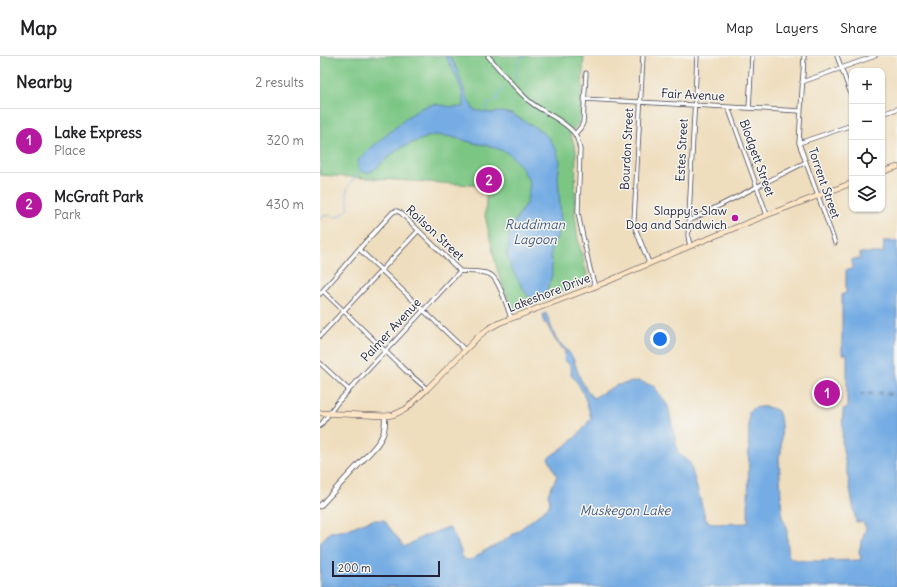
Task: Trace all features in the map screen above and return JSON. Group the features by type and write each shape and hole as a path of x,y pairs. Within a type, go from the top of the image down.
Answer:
{"main road":[{"path":"885,171 897,167"},
{"name":"Lakeshore Drive","path":"385,416 393,415 406,409 479,336 499,323 595,287 690,246 849,184"},
{"path":"320,413 385,416"}],"street":[{"path":"488,56 529,101 546,114 564,124 575,134 580,150 578,212 585,249 595,287"},
{"name":"Bourdon Street","path":"642,56 634,222 649,263"},
{"name":"Estes Street","path":"690,246 688,238 697,56"},
{"name":"Blodgett Street","path":"749,108 752,56"},
{"name":"Torrent Street","path":"804,56 800,111 800,143 835,243"},
{"path":"837,56 849,88"},
{"path":"802,82 875,56"},
{"path":"575,134 582,126 586,73"},
{"name":"Fair Avenue","path":"584,99 800,111"},
{"name":"Blodgett Street","path":"728,107 767,215"},
{"path":"885,113 897,109"},
{"path":"800,143 849,126"},
{"path":"689,221 806,162"},
{"name":"Roilson Street","path":"359,249 393,212 397,211 460,271"},
{"path":"320,336 418,231"},
{"path":"427,389 406,371 344,311 321,293 359,249 465,350"},
{"path":"460,271 491,274 496,278 512,318"},
{"name":"Palmer Avenue","path":"320,426 336,403 460,271"},
{"path":"320,363 349,390"},
{"path":"320,506 381,440 384,434 385,416"}],"green space":[{"path":"320,56 584,56 580,119 578,124 570,133 576,150 575,214 578,240 589,281 512,309 497,270 485,215 487,186 320,175"}],"water":[{"name":"Ruddiman Lagoon","path":"445,56 449,56 454,64 474,110 491,113 502,112 512,114 538,129 548,137 556,149 560,162 558,176 561,222 557,237 551,249 552,275 546,292 537,299 527,295 511,268 507,255 510,231 527,202 530,183 520,165 508,153 490,146 447,136 433,135 402,147 368,173 361,171 358,168 358,160 409,116 421,108 434,104 464,107 461,87"},
{"name":"Muskegon Lake","path":"884,241 897,241 897,587 320,587 320,543 330,532 346,530 373,520 384,520 404,547 424,536 449,527 461,551 462,558 469,560 509,537 549,506 550,501 548,494 557,476 548,458 569,443 584,428 591,418 582,390 571,375 570,366 564,360 565,351 554,339 547,324 544,323 543,314 546,313 556,339 573,358 580,378 587,391 593,398 617,385 638,381 654,386 668,406 678,453 690,463 706,520 713,524 748,523 749,411 755,408 763,407 778,411 781,420 781,453 779,456 782,517 787,527 789,557 796,560 810,561 860,560 859,551 866,528 863,522 856,522 842,444 843,409 847,409 847,354 842,354 842,294 846,294 846,270 852,269 852,259 860,259 860,253 883,253"}],"waterway":[{"path":"514,79 520,59 525,56"},
{"path":"485,112 487,105 497,99 500,92 506,86"},
{"path":"320,219 326,215 333,217 339,216 349,208 347,190 351,182 361,170"}],"ferry route":[{"path":"860,394 881,392 897,394"},
{"path":"868,394 897,396"}],"place":[{"name":"McGraft Park","path":"489,180"},
{"name":"Slappy’s Slaw Dog and Sandwich","path":"735,218"},
{"name":"Lake Express","path":"827,393"}]}
